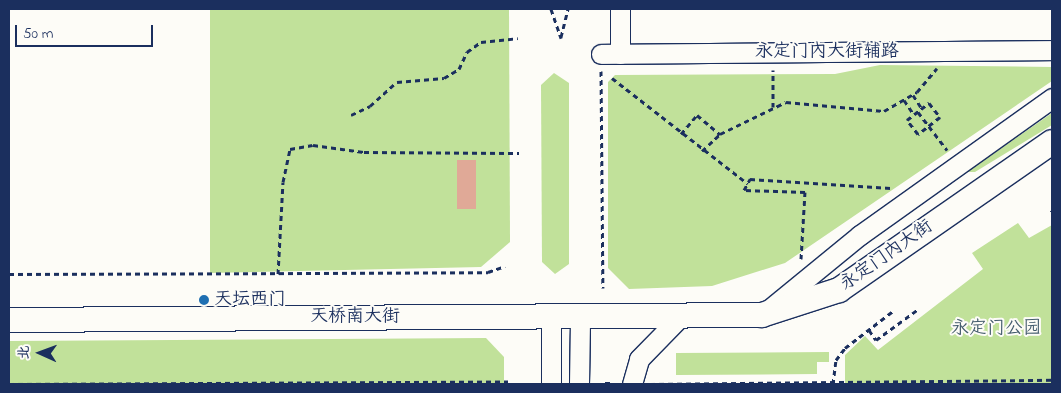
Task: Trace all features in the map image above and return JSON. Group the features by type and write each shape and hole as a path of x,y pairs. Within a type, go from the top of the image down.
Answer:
{"main road":[{"name":"永定门内大街","path":"551,316 762,315 839,290 1052,142"},
{"name":"天桥南大街","path":"9,320 551,316"}],"street":[{"path":"620,9 620,54"},
{"name":"永定门内大街辅路","path":"601,54 1052,50"},
{"path":"762,315 800,282 860,235 1052,98"},
{"path":"551,316 551,384"},
{"path":"632,384 639,359 681,316"},
{"path":"579,384 580,317"}],"path":[{"path":"551,9 561,38 568,9"},
{"path":"351,115 370,106 397,82 444,78 459,69 467,52 481,42 518,38"},
{"path":"601,54 602,288"},
{"path":"702,151 720,134 786,102 833,103 867,112 884,110 912,95 942,62"},
{"path":"773,68 773,107"},
{"path":"612,78 702,151 748,184"},
{"path":"912,95 922,109"},
{"path":"904,100 914,115"},
{"path":"929,104 940,117 918,134 907,120 922,109 929,104"},
{"path":"918,112 947,150"},
{"path":"682,134 697,115 720,134"},
{"path":"278,274 283,182 290,149 313,144 364,152 519,153"},
{"path":"800,282 805,192 744,190 750,179 891,188"},
{"path":"9,274 488,272 505,266"},
{"path":"869,330 876,340 917,310"},
{"path":"833,383 836,360 893,311"},
{"path":"605,383 833,383 1052,380"},
{"path":"9,384 508,382"}],"green space":[{"path":"210,9 509,9 510,242 481,267 210,273"},
{"path":"880,65 1052,67 1052,81 785,263 712,286 629,289 608,268 608,82 615,75 835,74"},
{"path":"554,73 569,83 569,264 555,274 542,262 541,85"},
{"path":"1052,113 1052,125 975,172 967,172"},
{"name":"永定门公园","path":"1018,223 1029,238 1052,225 1052,384 845,384 845,355 865,336 878,350 983,269 972,253"},
{"path":"486,338 504,357 504,384 9,384 9,341"},
{"path":"829,352 829,362 817,362 817,374 676,375 676,353"}],"building":[{"path":"457,160 476,160 476,209 457,209"}],"place":[{"name":"天坛西门","path":"204,300"}]}
